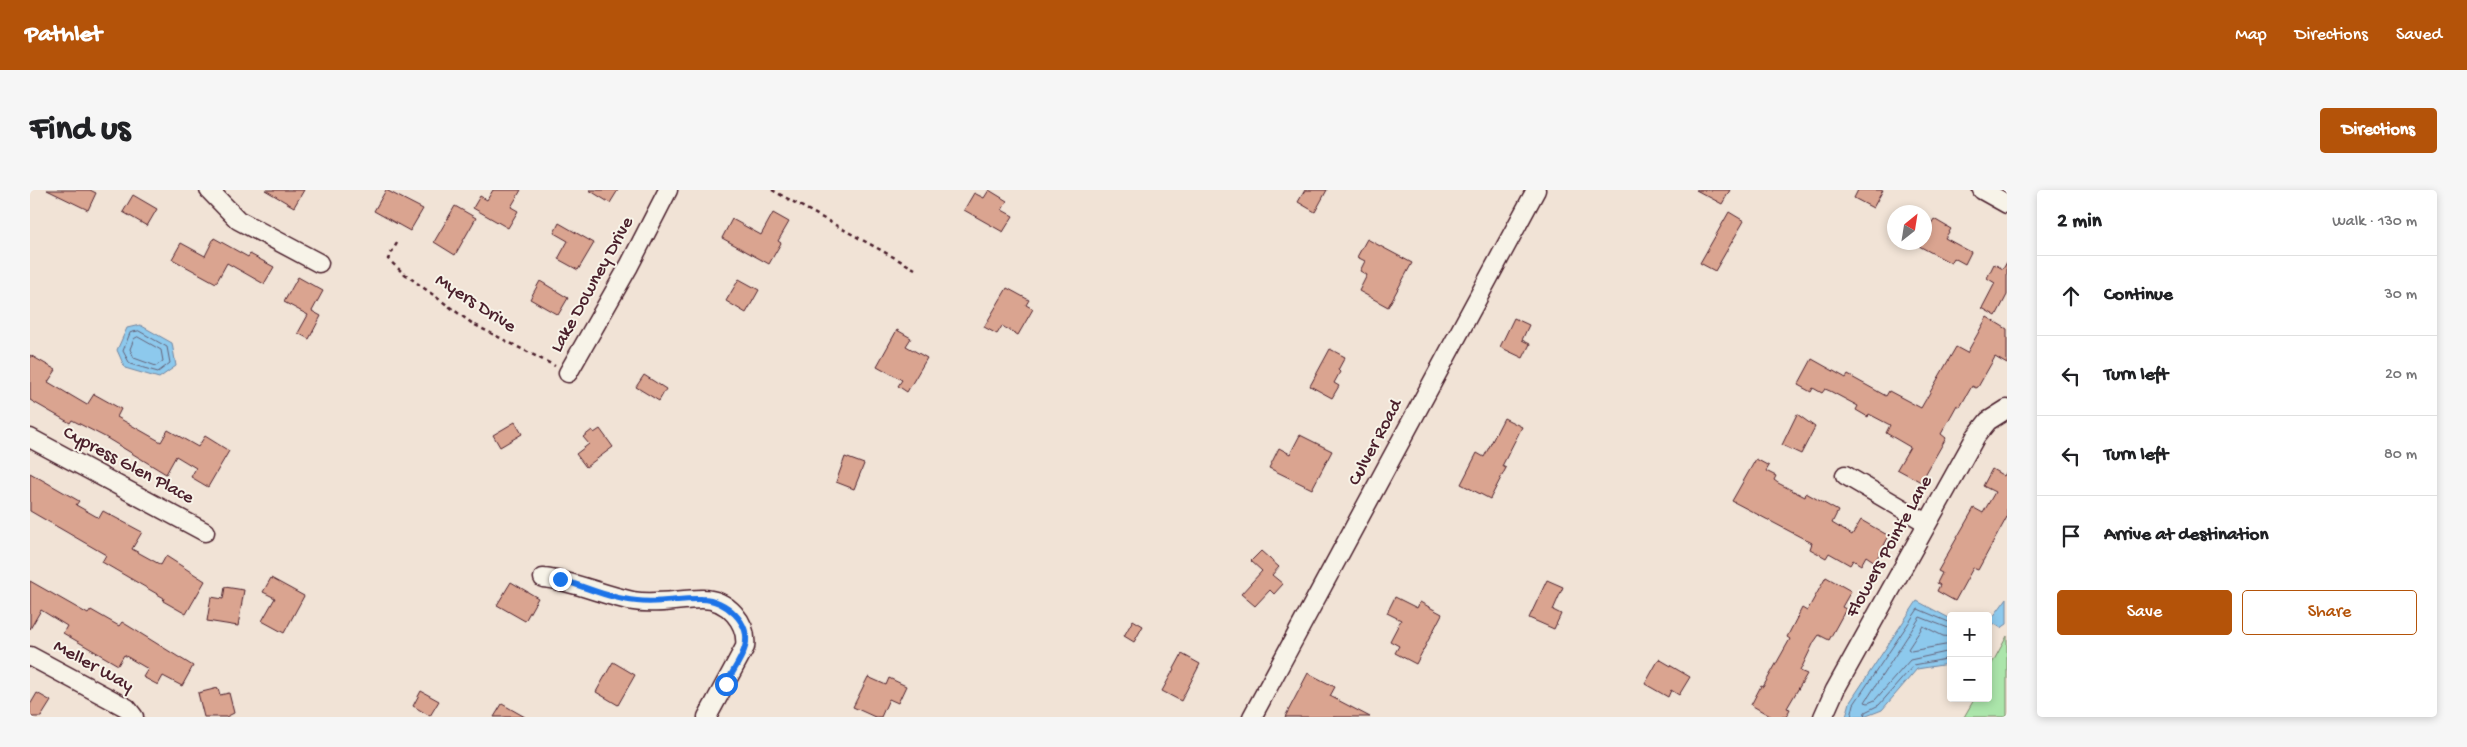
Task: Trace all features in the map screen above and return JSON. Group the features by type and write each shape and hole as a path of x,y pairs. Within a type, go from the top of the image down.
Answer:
{"street":[{"path":"209,190 238,220 319,263"},
{"name":"Lake Downey Drive","path":"568,373 629,266 668,190"},
{"name":"Culver Road","path":"1252,717 1536,190"},
{"path":"1982,190 2007,204"},
{"name":"Flowers Pointe Lane","path":"1823,717 1835,690 1976,436 1988,421 2007,409"},
{"name":"Cypress Glen Place","path":"30,438 205,532"},
{"path":"1845,475 1928,523"},
{"path":"543,578 560,579 620,598 636,601 664,602 704,599 716,602 734,613 742,622 746,636 745,647 706,717"},
{"name":"Meller Way","path":"30,656 127,708 134,717"}],"path":[{"path":"772,190 915,269"},
{"name":"Myers Drive","path":"397,243 388,259 402,272 473,324 568,373"}],"green space":[{"path":"2007,636 2007,717 1964,717 1973,702 1992,702 1992,664"}],"water":[{"path":"140,325 172,343 176,366 159,378 125,368 117,350 127,328"},
{"path":"2007,598 2007,624 2001,628 1992,622 1992,618"},
{"path":"1917,601 1947,617 1947,664 1917,669 1882,710 1864,717 1846,717 1850,702"}],"building":[{"path":"47,190 90,190 96,193 88,210"},
{"path":"265,190 304,190 294,207"},
{"path":"386,190 423,209 410,231 374,211"},
{"path":"493,190 521,190 511,207 518,211 508,228 473,208 480,196 487,200"},
{"path":"589,190 618,190 610,203"},
{"path":"989,190 1007,201 1002,210 1013,216 1003,232 964,210 974,193 984,198"},
{"path":"1305,190 1327,190 1315,212 1298,202"},
{"path":"1696,190 1730,190 1722,204"},
{"path":"1858,190 1883,190 1873,208 1854,198"},
{"path":"133,195 157,209 147,226 123,212"},
{"path":"455,206 476,218 455,255 434,242"},
{"path":"1729,212 1744,221 1715,271 1700,263"},
{"path":"773,213 789,222 778,241 781,243 769,264 722,238 732,219 761,235"},
{"path":"1934,219 1951,229 1945,238 1971,252 1965,264 1954,258 1951,263 1927,250 1932,250 1932,222"},
{"path":"559,223 594,243 578,270 558,259 568,241 554,233"},
{"path":"214,238 248,257 250,254 274,267 264,284 227,263 216,283 172,259 181,243 205,256"},
{"path":"1367,239 1412,263 1388,307 1359,291 1367,275 1360,271 1365,261 1357,257"},
{"path":"2007,262 2007,295 1996,316 1982,308 1995,283 1987,278 1994,264 2003,269"},
{"path":"298,277 323,291 312,311 321,316 309,339 298,333 308,315 284,302"},
{"path":"739,279 759,290 746,313 726,301"},
{"path":"540,281 568,298 558,315 530,299"},
{"path":"1007,288 1029,300 1026,305 1033,309 1018,335 1002,326 997,334 984,327"},
{"path":"1987,317 2007,329 2007,364 1995,357 1978,387 1972,386 1960,407 1957,405 1941,434 1946,438 1921,482 1897,469 1910,447 1886,433 1890,425 1869,414 1868,417 1856,410 1858,406 1830,391 1825,389 1822,393 1813,388 1811,392 1798,385 1812,359 1846,378 1848,375 1886,396 1889,391 1921,408 1956,347 1967,353"},
{"path":"1514,318 1529,325 1522,340 1530,344 1523,358 1500,347"},
{"path":"897,330 911,338 906,346 927,358 907,392 898,386 902,380 877,366"},
{"path":"1330,349 1345,357 1334,383 1339,386 1332,398 1310,386"},
{"path":"30,355 56,370 48,382 87,405 94,394 121,409 117,417 161,442 168,430 198,447 205,436 229,451 208,487 191,477 196,468 176,456 166,474 105,437 72,420 70,423 30,400"},
{"path":"644,375 666,389 659,401 636,387"},
{"path":"1797,414 1815,427 1801,454 1782,445"},
{"path":"1504,418 1522,427 1502,466 1506,468 1490,499 1461,484 1477,453 1484,457"},
{"path":"515,422 522,434 500,447 493,435"},
{"path":"600,429 613,447 586,467 576,454 589,444 583,437 592,430 594,433"},
{"path":"1300,435 1332,451 1312,489 1269,468 1279,448 1290,454"},
{"path":"845,457 864,464 854,489 836,482"},
{"path":"1756,459 1769,466 1766,471 1776,476 1774,480 1778,483 1805,497 1806,493 1838,511 1832,523 1852,535 1861,520 1889,536 1875,562 1866,556 1861,565 1853,560 1850,565 1829,553 1826,558 1810,549 1812,543 1732,501"},
{"path":"1992,469 2004,476 2007,471 2007,517 1978,570 1973,568 1955,601 1937,591 1940,585 1937,583 1942,573 1938,571 1974,508 1983,513 1995,492 1983,486"},
{"path":"30,473 79,501 76,505 99,518 103,511 142,532 132,549 161,565 166,556 205,581 186,614 163,601 164,598 102,562 106,555 30,511"},
{"path":"1261,551 1279,567 1272,575 1283,584 1274,594 1270,590 1255,606 1241,594 1262,571 1251,561"},
{"path":"1826,577 1851,591 1842,607 1846,609 1829,640 1819,635 1814,642 1800,671 1807,674 1787,708 1790,709 1786,717 1772,717 1751,705 1790,639 1787,637 1802,608 1807,611"},
{"path":"271,578 304,596 284,633 262,621 275,598 263,592"},
{"path":"1547,580 1563,587 1553,610 1561,614 1554,629 1529,618"},
{"path":"30,581 88,614 91,610 119,626 122,622 193,666 182,686 163,676 158,685 143,677 148,669 124,655 118,665 63,633 67,626 41,610 30,629"},
{"path":"511,582 538,598 525,621 497,605"},
{"path":"225,587 244,590 238,626 207,621 211,597 223,599"},
{"path":"1395,597 1417,608 1420,602 1442,614 1416,664 1395,653 1399,646 1390,641 1401,620 1387,613"},
{"path":"1133,620 1143,626 1134,642 1124,636"},
{"path":"1182,654 1200,664 1181,701 1162,691"},
{"path":"1659,659 1690,677 1679,695 1671,690 1668,697 1645,684"},
{"path":"613,662 635,675 618,705 596,692"},
{"path":"1308,673 1335,687 1330,696 1370,717 1285,717"},
{"path":"868,677 886,685 889,678 906,686 898,703 889,699 881,717 875,717 853,707"},
{"path":"218,688 220,695 229,693 234,713 226,717 204,717 198,693"},
{"path":"421,691 439,701 430,716 413,706"},
{"path":"37,693 51,701 41,717 30,717 30,705"},
{"path":"502,704 525,717 494,717"}],"route":[{"path":"560,579 620,598 636,601 664,602 704,599 716,602 727,608 742,622 746,636 745,647 726,684"}]}
